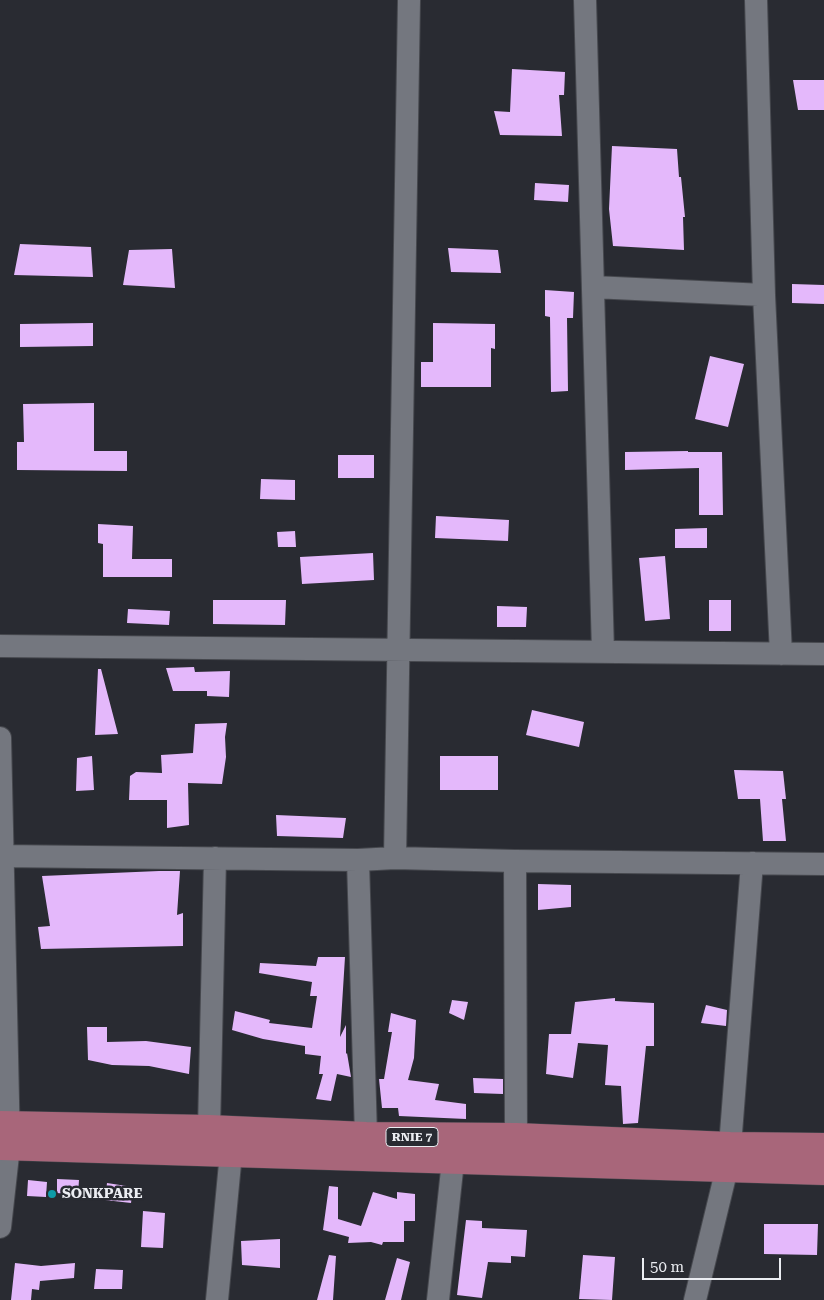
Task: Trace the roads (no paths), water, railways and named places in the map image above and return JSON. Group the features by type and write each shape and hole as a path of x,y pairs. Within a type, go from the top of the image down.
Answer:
{"main road":[{"name":"RNIE 7","path":"4,1135 209,1129 366,1136 516,1137 728,1157 824,1172"},
{"name":"RNIE 7","path":"4,1135 231,1154 453,1161 728,1157 824,1147"}],"street":[{"path":"395,858 409,0"},
{"path":"585,0 604,652"},
{"path":"756,0 764,295 781,654"},
{"path":"593,288 764,295"},
{"path":"0,646 824,654"},
{"path":"0,738 4,1135 0,1227"},
{"path":"2,856 358,860 395,858 824,864"},
{"path":"209,1129 215,858"},
{"path":"358,860 366,1136"},
{"path":"515,861 516,1137"},
{"path":"694,1300 728,1157 752,863"},
{"path":"217,1300 231,1154"},
{"path":"438,1300 453,1161"}],"place":[{"name":"SONKPARE","path":"52,1194"}]}
